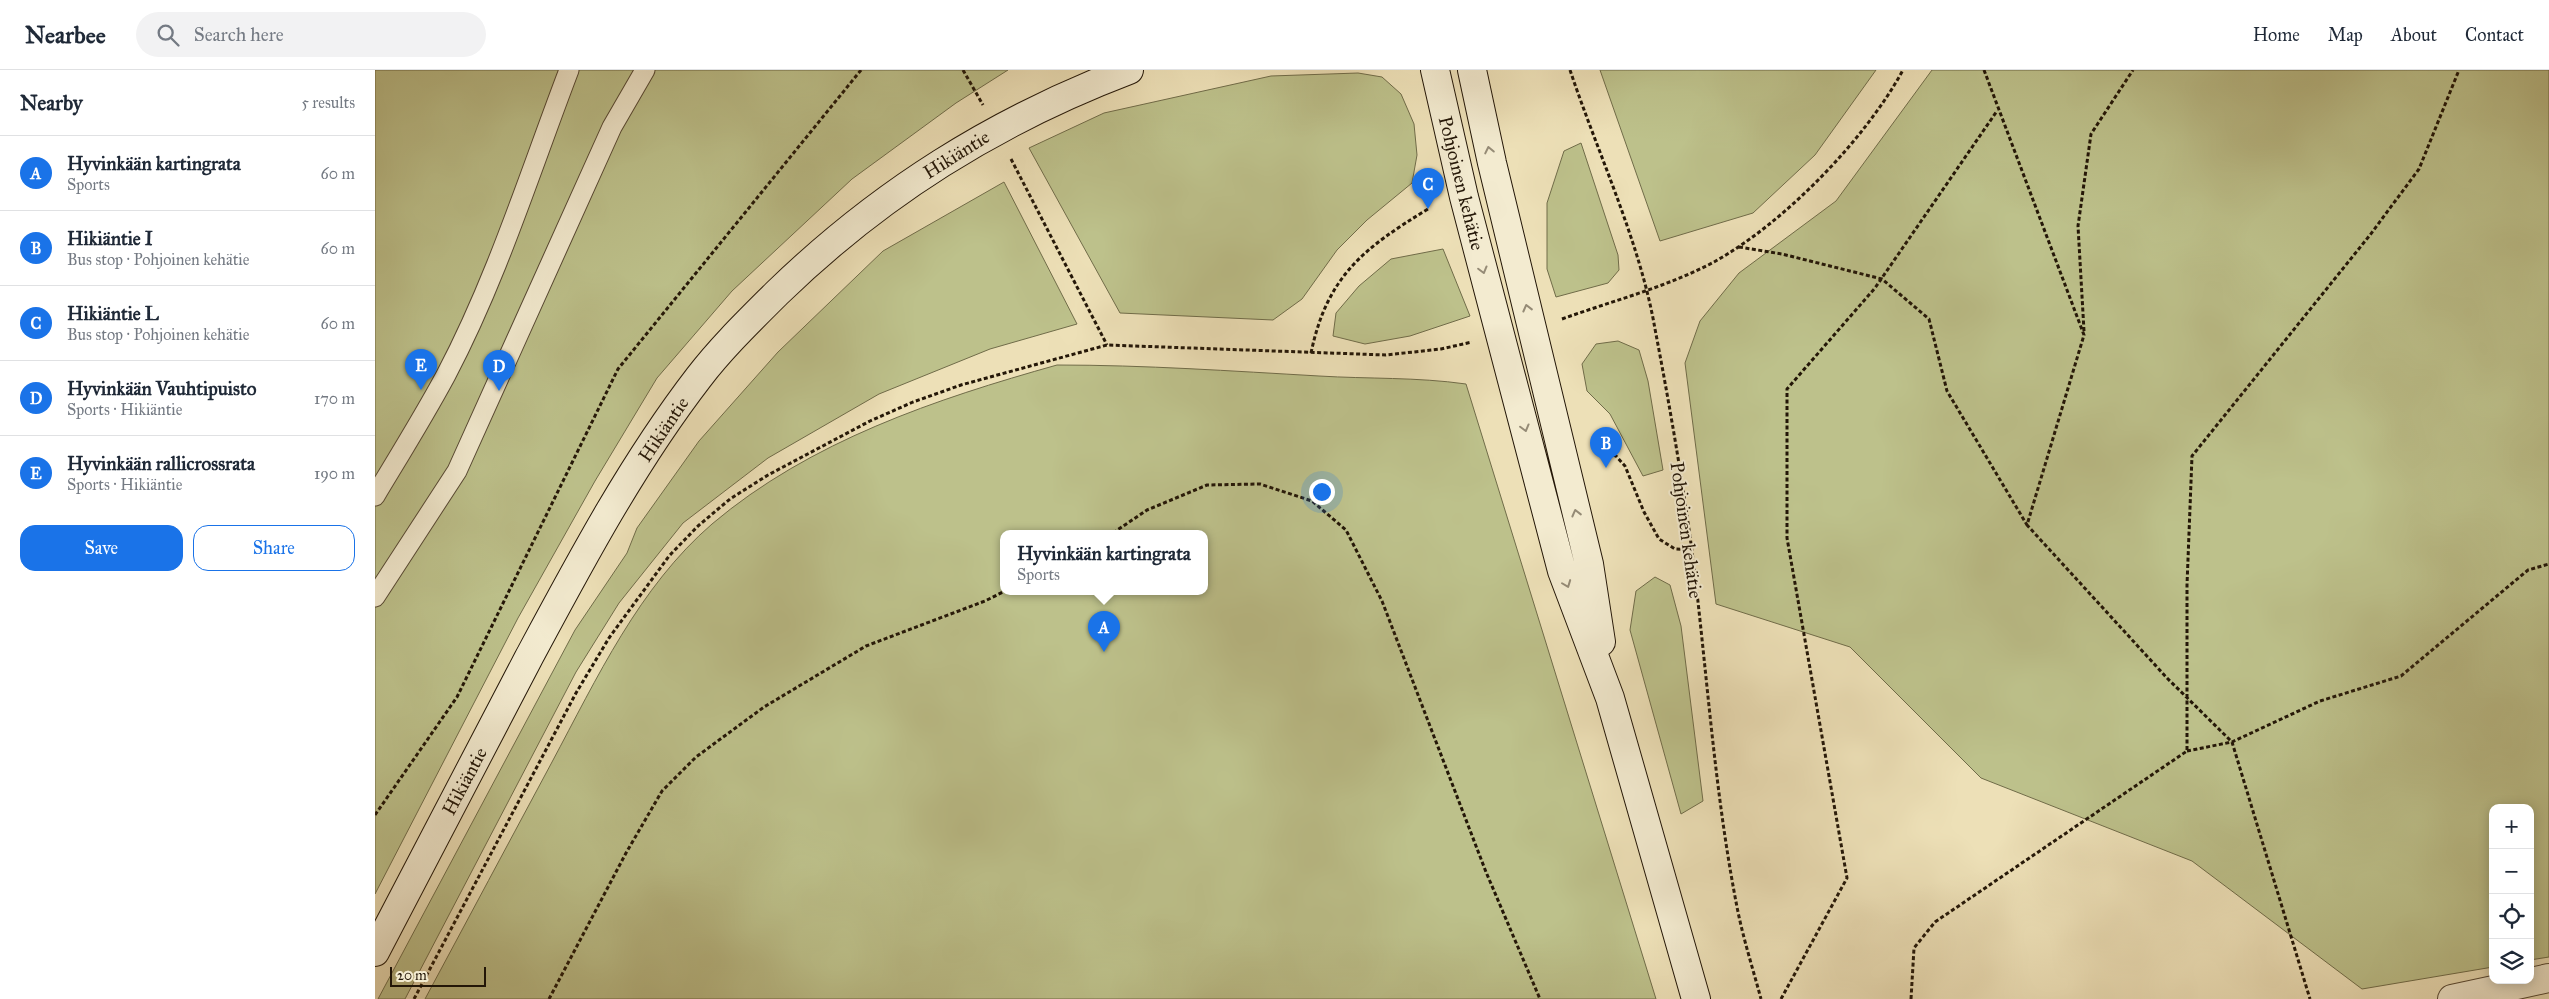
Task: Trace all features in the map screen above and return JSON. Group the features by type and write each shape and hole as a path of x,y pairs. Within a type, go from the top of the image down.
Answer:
{"main road":[{"name":"Hikiäntie","path":"375,952 579,565 659,431 701,375 739,331 799,272 843,232 892,196 955,153 1013,120 1129,70"},
{"name":"Pohjoinen kehätie","path":"1435,70 1464,197 1562,571 1610,698 1696,999"},
{"name":"Pohjoinen kehätie","path":"1472,70 1492,164 1589,564 1610,698"},
{"path":"2452,999 2549,978"}],"lane":[{"path":"375,496 446,375 486,287 524,193 569,70"},
{"path":"375,596 457,471 613,127 645,70"}],"path":[{"path":"375,815 457,697 618,369 861,70"},
{"path":"963,70 984,108"},
{"name":"Pohjoinen kehätie","path":"1570,70 1647,290 1655,326 1691,550 1714,761 1726,843 1737,909 1761,999"},
{"path":"1556,320 1647,290 1705,266 1739,247 1799,200 1827,170 1892,91 1903,70"},
{"path":"1984,70 1997,110 2084,335"},
{"path":"2027,525 2084,335 2078,226 2091,134 2133,70"},
{"path":"2187,751 2187,585 2192,456 2370,235 2419,168 2459,70"},
{"path":"1781,999 1847,878 1787,538 1787,389 1882,278 1997,110"},
{"path":"1010,158 1107,345"},
{"path":"1311,353 1317,324 1325,305 1344,274 1371,247 1428,209"},
{"path":"1739,247 1782,254 1882,278 1929,319 1947,390 2027,525 2187,698 2232,742 2310,999"},
{"path":"415,999 576,693 609,638 669,556 698,526 730,499 768,475 870,421 913,402 961,385 1107,345 1386,355 1441,349 1477,341"},
{"path":"1601,452 1616,456 1625,466 1644,512 1659,539 1675,548 1691,550"},
{"path":"1117,530 1147,510 1207,485 1260,484 1312,501 1346,530 1382,601 1487,872 1540,999"},
{"path":"1911,999 1914,948 1935,922 2187,751 2232,742 2320,701 2401,676 2528,570 2549,564"},
{"path":"549,999 626,853 662,791 696,757 764,707 866,646 985,601 1000,594"}],"green space":[{"path":"375,70 1008,70 956,103 852,179 732,291 657,378 595,481 518,618 375,894"},
{"path":"1600,70 1876,70 1815,155 1753,213 1660,241"},
{"path":"1932,70 2549,70 2549,957 2534,959 2534,804 2489,804 2489,968 2362,989 2192,861 1981,778 1850,647 1716,604 1685,363 1700,321 1739,273 1836,201"},
{"path":"1358,73 1382,77 1401,94 1414,124 1417,155 1412,183 1367,220 1337,250 1302,299 1273,320 1120,313 1029,148 1104,113 1271,76"},
{"path":"1581,143 1618,255 1619,270 1608,283 1556,297 1547,269 1547,203 1564,151"},
{"path":"1004,182 1077,324 990,349 879,394 768,458 683,523 619,603 576,672 405,999 378,999 575,630 627,553 637,528 699,441 778,352 883,251"},
{"path":"1443,249 1470,316 1410,336 1365,344 1333,336 1336,313 1359,286 1391,259"},
{"path":"1618,341 1639,350 1648,381 1663,470 1643,476 1610,414 1587,391 1582,364 1596,344"},
{"path":"1057,365 1155,367 1411,379 1466,384 1656,999 425,999 603,666 641,605 686,549 712,524 750,495 790,469 832,446 876,426 966,393"},
{"path":"1655,577 1670,585 1681,626 1703,801 1681,814 1630,630 1636,591"}],"place":[{"name":"Hikiäntie L","path":"1428,209"},
{"name":"Hyvinkään rallicrossrata","path":"421,390"},
{"name":"Hyvinkään Vauhtipuisto","path":"499,391"},
{"name":"Hikiäntie I","path":"1606,468"},
{"name":"Hyvinkään kartingrata","path":"1104,652"}]}
